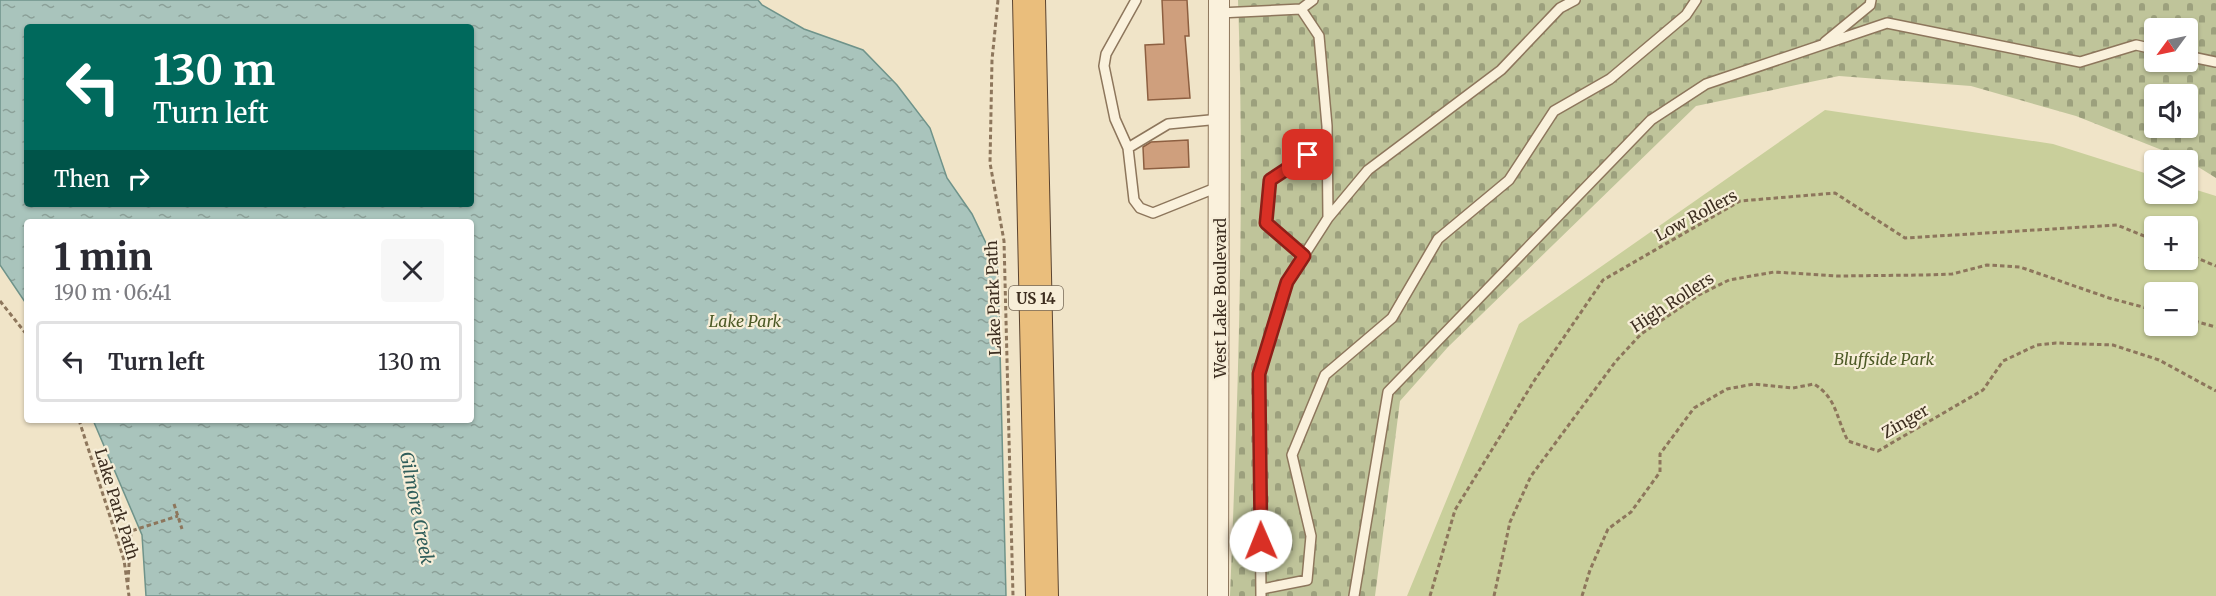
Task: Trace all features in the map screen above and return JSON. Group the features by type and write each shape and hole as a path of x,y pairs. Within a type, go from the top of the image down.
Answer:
{"highway":[{"name":"US 14","path":"1029,0 1042,596"},
{"name":"US 14","path":"1051,0 1064,596"}],"street":[{"name":"West Lake Boulevard","path":"1218,596 1219,6"}],"lane":[{"path":"1137,0 1106,54 1104,66 1115,119 1128,148 1134,200 1140,208 1153,213 1220,186"},
{"path":"1219,6 1301,9 1313,0"},
{"path":"1575,0 1560,8 1501,70 1368,170 1328,218 1287,282 1259,374 1262,592 1306,580 1311,536 1292,455 1325,375 1392,318 1438,239 1509,180 1554,111 1610,79 1686,15 1696,0"},
{"path":"1821,46 1870,5 1871,0"},
{"path":"1301,9 1319,36 1327,142 1328,218"},
{"path":"1354,596 1388,392 1651,120 1706,84 1887,23 2080,62 2136,45 2144,47"},
{"path":"2198,58 2216,62"},
{"path":"1128,148 1168,124 1220,119"},
{"path":"1304,256 1266,223 1270,180 1327,142"}],"path":[{"name":"Lake Park Path","path":"998,0 992,60 990,163 1004,241 1013,596"},
{"name":"Low Rollers","path":"1430,596 1455,510 1534,381 1603,280 1740,201 1835,193 1905,238 2117,225 2144,236"},
{"path":"2198,259 2216,266"},
{"name":"High Rollers","path":"1494,596 1510,522 1531,476 1616,361 1641,334 1700,295 1729,280 1774,272 1838,276 1925,275 1952,274 1987,265 2020,267 2109,298 2144,307"},
{"path":"0,301 24,331"},
{"path":"2198,322 2216,327"},
{"name":"Zinger","path":"1582,596 1590,570 1608,529 1631,512 1660,472 1660,454 1694,408 1727,390 1754,384 1793,388 1814,384 1827,392 1834,403 1838,422 1848,441 1878,451 1983,390 2004,361 2037,345 2056,342 2113,345 2159,360 2216,391"},
{"name":"Lake Park Path","path":"80,423 124,560 129,596"},
{"path":"174,504 182,529"},
{"path":"128,589 131,531 178,516"}],"green space":[{"path":"1238,0 2216,0 2216,178 2198,167 2198,150 2162,150 2076,116 1971,86 1839,76 1696,106 1448,347 1400,401 1375,596 1230,596 1240,298 1241,149"},
{"name":"Bluffside Park","path":"1825,110 2053,144 2144,173 2144,204 2198,204 2198,190 2216,196 2216,596 1407,596 1519,324"}],"water":[{"name":"Lake Park","path":"0,0 758,0 762,5 804,29 863,50 897,85 930,128 947,178 972,214 998,268 1006,596 146,596 142,535 94,423 474,423 474,219 24,219 24,301 0,265"}],"building":[{"path":"1162,0 1187,0 1189,36 1185,36 1190,98 1148,100 1145,45 1164,44"},
{"path":"1188,140 1189,167 1144,169 1143,147 1151,142"}],"route":[{"path":"1261,541 1259,374 1287,282 1304,256 1266,223 1270,180 1308,155"}],"water label":[{"name":"Gilmore Creek","path":"417,508"}]}
